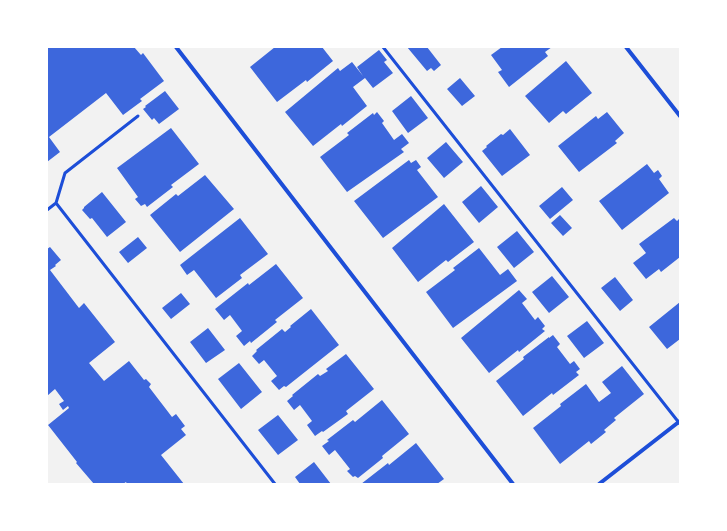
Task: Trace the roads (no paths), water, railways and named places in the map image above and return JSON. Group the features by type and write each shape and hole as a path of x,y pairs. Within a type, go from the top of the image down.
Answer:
{"street":[{"path":"176,47 514,484"},
{"path":"626,47 680,116"},
{"path":"599,484 680,422"}],"lane":[{"path":"383,47 680,422"},
{"path":"47,210 56,203 65,173 138,116"},
{"path":"56,203 275,484"}]}
